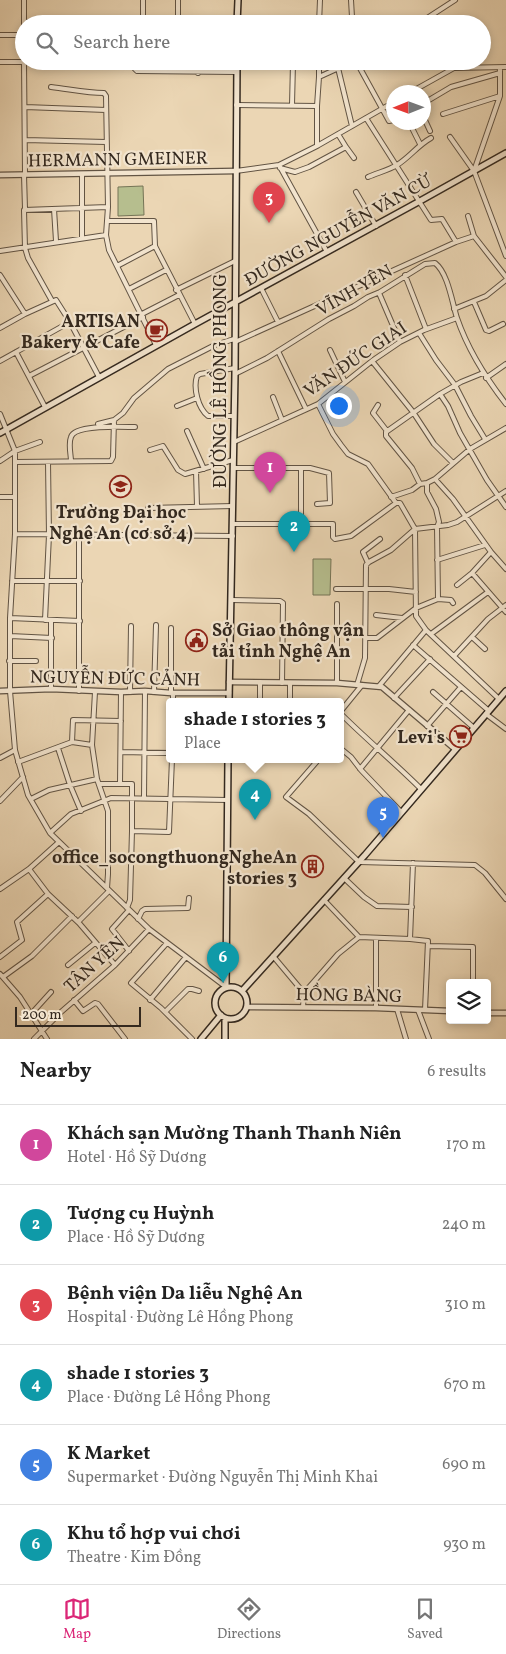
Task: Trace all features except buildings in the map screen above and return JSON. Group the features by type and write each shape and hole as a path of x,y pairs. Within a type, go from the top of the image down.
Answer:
{"main road":[{"path":"237,15 238,0"},
{"name":"ĐƯỜNG LÊ HỒNG PHONG","path":"229,698 233,536 237,72"},
{"name":"ĐƯỜNG NGUYỄN VĂN CỪ","path":"0,433 506,153"},
{"path":"242,991 359,862 506,691"},
{"path":"226,988 228,763"},
{"path":"223,1017 233,1019 244,1013 247,1007 246,995 242,991 232,987 226,988 220,991 215,1002 216,1008 223,1017 225,1039"},
{"path":"201,1039 223,1017"}],"street":[{"path":"24,0 24,15"},
{"path":"143,0 143,15"},
{"path":"178,0 178,15"},
{"path":"319,15 320,0"},
{"path":"351,0 352,15"},
{"path":"432,15 456,0"},
{"path":"0,35 15,35"},
{"path":"0,62 15,62"},
{"path":"491,68 506,67"},
{"path":"474,171 500,96 500,68"},
{"path":"24,70 25,248 28,258 52,301 56,301 70,322 100,377"},
{"path":"136,70 137,72 237,72"},
{"path":"292,105 293,70"},
{"path":"317,146 318,70"},
{"path":"318,77 334,70"},
{"path":"338,70 352,126"},
{"path":"360,70 386,116"},
{"path":"424,85 450,70"},
{"path":"431,99 451,87 500,73"},
{"path":"51,87 72,89 84,93 104,93 106,96 108,207 106,235 109,250 156,345"},
{"path":"443,114 500,96"},
{"path":"236,105 317,106"},
{"path":"25,107 106,110"},
{"path":"236,171 279,166 386,107"},
{"path":"366,118 431,220 442,219 456,242"},
{"path":"413,130 420,144"},
{"path":"338,134 354,158"},
{"path":"450,137 474,171 506,256"},
{"path":"368,177 396,166 420,144 431,138"},
{"path":"25,140 106,142"},
{"path":"279,166 295,172 309,167 346,147"},
{"path":"279,166 327,252"},
{"name":"HERMANN GMEINER","path":"0,175 236,171"},
{"path":"82,174 82,237"},
{"path":"356,192 376,226"},
{"path":"25,209 108,207"},
{"path":"54,208 56,242"},
{"path":"454,309 486,296 506,278 474,236 468,216"},
{"path":"107,221 154,221 155,246 194,324"},
{"path":"0,251 82,237 106,235"},
{"path":"98,424 114,420 124,412 134,398 168,369 215,345 234,341 456,242 474,236"},
{"path":"117,266 155,246"},
{"path":"176,290 235,261"},
{"name":"VĨNH YÊN","path":"197,398 196,379 198,375 235,371 267,358 329,319 378,293 425,264 435,262 438,266 448,286 457,318"},
{"path":"129,289 166,270"},
{"path":"0,275 25,314"},
{"path":"406,275 426,329"},
{"path":"261,288 278,322"},
{"path":"378,293 400,342"},
{"path":"29,376 179,295"},
{"path":"0,328 52,301"},
{"path":"474,302 486,330 489,331 503,324"},
{"path":"457,318 465,341 483,373 506,404"},
{"name":"VĂN ĐỨC GIAI","path":"234,442 318,404 372,361 400,342 426,329 457,318"},
{"path":"0,361 70,322"},
{"path":"419,333 455,385 485,439"},
{"path":"330,350 345,382"},
{"path":"278,351 306,409"},
{"path":"16,352 45,407"},
{"path":"372,361 413,412 434,444 453,463"},
{"path":"486,378 506,364"},
{"path":"387,431 440,394 455,385 483,373"},
{"path":"440,394 487,480 506,506"},
{"path":"272,397 282,420"},
{"path":"177,406 197,398 207,416 234,416"},
{"path":"318,404 340,445 348,454 368,464 391,497 396,503 400,503 415,530 416,616 426,630 499,700"},
{"path":"378,405 374,414 387,431 386,436 411,465 420,484"},
{"path":"0,414 15,451 15,534 10,618 10,691 15,750 31,799 50,833 108,890 149,929 226,988"},
{"path":"14,462 111,461 113,457 114,420"},
{"path":"71,461 70,439 74,434 92,427 135,427"},
{"path":"391,497 435,479 470,449 506,428"},
{"path":"187,430 204,469"},
{"path":"0,461 15,451 40,442"},
{"path":"150,450 163,446 179,471 185,474 233,460"},
{"path":"46,620 49,535 48,462"},
{"path":"233,468 315,468 330,474 330,503 317,504"},
{"path":"301,524 302,468"},
{"path":"196,472 197,506"},
{"path":"435,479 453,498 490,552 506,569"},
{"path":"427,483 427,492 436,509 439,522 437,527 438,599"},
{"path":"344,707 360,685 364,663 365,570 368,563 390,550 415,530 448,525 466,518 506,491"},
{"path":"0,497 14,497"},
{"path":"233,524 333,524 333,537 335,539 351,536 396,503"},
{"path":"148,508 233,506"},
{"path":"15,534 233,536"},
{"path":"80,536 80,692"},
{"path":"368,563 362,552 380,538"},
{"path":"437,560 485,545"},
{"path":"457,585 472,573 490,552"},
{"path":"472,573 506,612"},
{"path":"12,580 80,581"},
{"path":"336,589 389,589 416,592"},
{"path":"431,634 488,592"},
{"path":"365,638 377,638 416,608 438,599 451,600 453,604"},
{"path":"231,600 280,601 283,603 282,683"},
{"path":"336,683 337,604"},
{"path":"454,656 488,619 506,605"},
{"path":"376,616 402,618"},
{"path":"10,618 80,621"},
{"path":"51,621 51,689"},
{"path":"154,692 156,625"},
{"path":"130,692 131,626"},
{"path":"171,628 173,698"},
{"path":"379,686 426,630"},
{"path":"10,636 52,638"},
{"path":"472,637 485,649"},
{"path":"414,644 506,729"},
{"path":"394,698 430,659"},
{"path":"9,661 36,661"},
{"path":"229,682 336,683 382,686 455,749"},
{"path":"260,682 260,698"},
{"path":"290,683 290,698"},
{"path":"427,726 461,687"},
{"name":"NGUYỄN ĐỨC CẢNH","path":"0,691 51,689 80,692 229,693"},
{"path":"144,798 145,691"},
{"path":"78,922 108,890 108,812 97,779 92,745 95,692"},
{"path":"120,784 121,692"},
{"path":"433,692 474,728"},
{"path":"360,769 409,710"},
{"path":"344,717 421,789"},
{"path":"72,742 72,720 121,721"},
{"path":"18,762 72,742 92,745"},
{"path":"58,748 81,811"},
{"path":"0,758 15,750"},
{"path":"344,751 401,812"},
{"path":"121,752 166,753"},
{"path":"132,831 169,832 172,763"},
{"path":"315,763 286,797 308,814 359,862 475,864 485,873 506,899"},
{"path":"0,801 23,778"},
{"path":"31,799 49,790 97,779"},
{"path":"99,784 132,784 130,900 128,909 112,929 129,951"},
{"path":"50,833 71,814 111,798 228,800"},
{"path":"0,889 29,869 59,842"},
{"path":"410,939 413,863"},
{"path":"29,869 48,894 78,922 115,966"},
{"path":"344,878 364,898 377,906 412,907"},
{"path":"0,957 22,940 17,922 48,894"},
{"path":"138,919 142,911 146,909 189,908 189,898"},
{"path":"324,900 359,937"},
{"path":"47,1039 32,1013 2,975 32,956 72,916"},
{"name":"TÂN YÊN","path":"34,1039 74,1000 115,966 149,929"},
{"path":"303,1007 304,992 338,954 359,937 428,941 425,1010"},
{"path":"376,938 376,1008"},
{"path":"68,965 95,943"},
{"path":"167,943 131,983 165,1012 192,1039"},
{"path":"428,946 473,947 473,979"},
{"path":"274,956 304,992"},
{"path":"150,1000 186,957"},
{"path":"165,1012 188,989 199,992"},
{"path":"32,1013 51,992"},
{"path":"74,1000 82,1010 95,1003 98,1004 126,1039"},
{"name":"HỒNG BÀNG","path":"247,1007 446,1011"},
{"path":"397,1009 406,1039"},
{"path":"418,1010 429,1039"},
{"path":"491,1013 506,1013"}],"green space":[{"path":"143,186 144,215 118,216 118,187"},
{"path":"313,559 331,559 330,595 313,595"}],"place":[{"name":"Bệnh viện Da liễu Nghệ An","path":"269,223"},
{"name":"ARTISAN Bakery & Cafe","path":"156,331"},
{"name":"Trường Đại học Nghệ An (cơ sở 4)","path":"121,487"},
{"name":"Khách sạn Mường Thanh Thanh Niên","path":"270,493"},
{"name":"Tượng cụ Huỳnh","path":"294,552"},
{"name":"Sở Giao thông vận tải tỉnh Nghệ An","path":"196,640"},
{"name":"Levi's","path":"461,737"},
{"name":"shade 1 stories 3","path":"255,820"},
{"name":"K Market","path":"383,838"},
{"name":"office_socongthuongNgheAn stories 3","path":"313,867"},
{"name":"Khu tổ hợp vui chơi","path":"223,983"}]}
